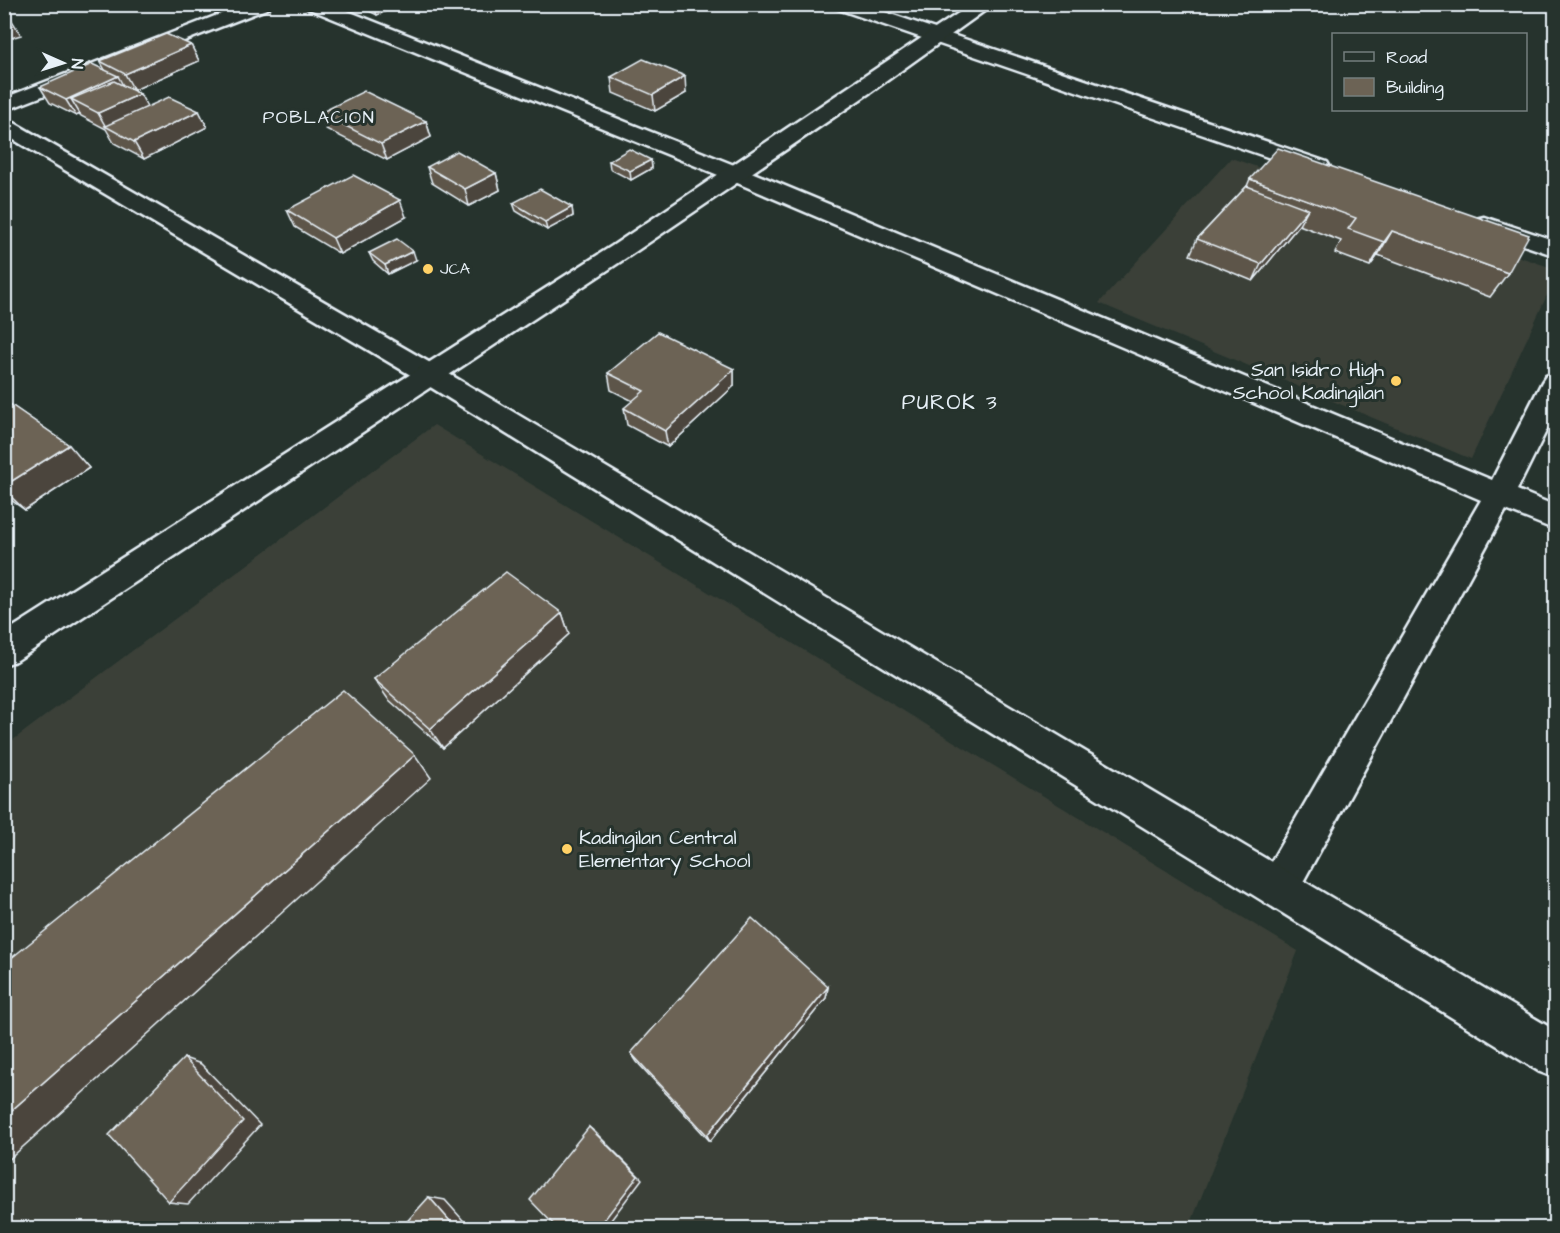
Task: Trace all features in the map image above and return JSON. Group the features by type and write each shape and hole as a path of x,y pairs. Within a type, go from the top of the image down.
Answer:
{"street":[{"path":"4,105 263,4"},
{"path":"313,4 736,174 1556,519"},
{"path":"841,4 940,36 1343,176"},
{"path":"4,651 736,174 985,4"},
{"path":"4,124 429,374 1556,1056"},
{"path":"1466,218 1556,249"},
{"path":"1278,888 1500,494 1556,382"}],"shaded area":[{"name":"San Isidro High School Kadingilan","path":"1231,158 1555,269 1555,278 1471,459 1099,303"},
{"name":"Kadingilan Central Elementary School","path":"434,425 1298,951 1189,1228 5,1228 5,746"}],"building":[{"path":"166,34 191,45 125,74 100,61"},
{"path":"643,59 685,76 653,95 611,77"},
{"path":"92,64 118,76 66,100 40,87"},
{"path":"114,81 140,94 98,113 71,99"},
{"path":"364,91 426,121 381,144 320,113"},
{"path":"169,97 199,111 134,142 105,126"},
{"path":"1278,148 1529,235 1508,273 1392,231 1384,242 1348,229 1356,218 1250,179"},
{"path":"629,149 651,160 630,171 609,161"},
{"path":"457,151 496,173 465,189 427,167"},
{"path":"353,175 400,200 333,238 287,210"},
{"path":"1247,186 1308,209 1261,264 1197,239"},
{"path":"540,189 572,207 545,222 513,203"},
{"path":"397,239 413,251 385,265 369,253"},
{"path":"658,332 734,369 665,431 624,408 644,391 608,373"},
{"path":"4,400 69,445 4,486"},
{"path":"506,572 562,613 430,729 374,679"},
{"path":"343,690 415,755 4,1117 4,964"},
{"path":"752,918 828,987 707,1135 631,1053"},
{"path":"184,1058 243,1121 169,1202 109,1135"},
{"path":"589,1127 638,1176 598,1228 557,1228 530,1200"},
{"path":"429,1197 456,1228 401,1228"}],"place":[{"name":"JCA","path":"428,269"},
{"name":"San Isidro High School Kadingilan","path":"1396,381"},
{"name":"Kadingilan Central Elementary School","path":"567,849"}],"district":[{"name":"POBLACION","path":"319,117"},
{"name":"PUROK 3","path":"950,402"}]}
